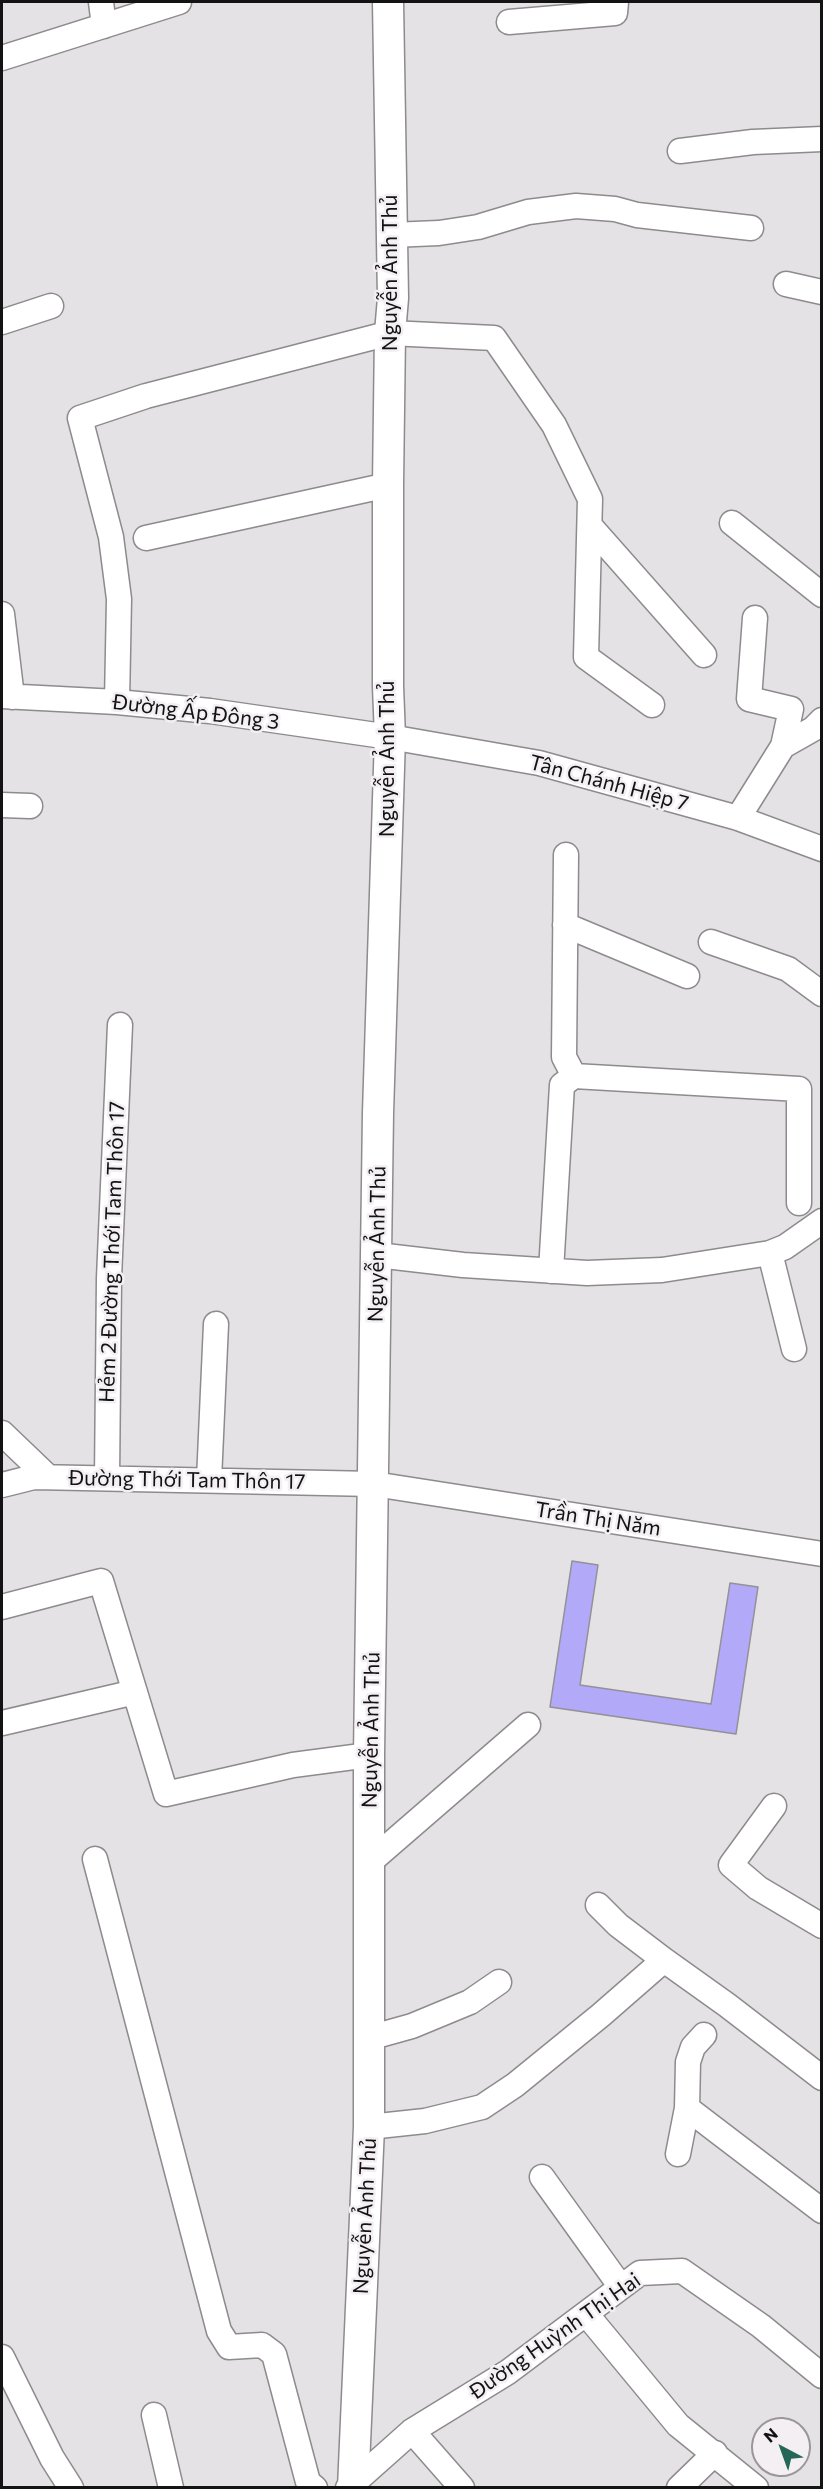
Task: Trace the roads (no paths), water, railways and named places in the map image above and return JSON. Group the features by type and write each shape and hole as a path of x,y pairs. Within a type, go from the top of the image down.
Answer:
{"main road":[{"name":"Nguyễn Ảnh Thủ","path":"352,2486 369,2127 371,1861 369,1755 378,1113 390,737 388,485 390,333 393,298 388,2"}],"street":[{"path":"101,2 104,26"},
{"path":"2,58 179,2"},
{"path":"509,22 615,14 616,2"},
{"path":"680,150 753,142 822,139"},
{"path":"391,235 439,233 478,227 528,212 576,206 615,209 637,215 751,228"},
{"path":"786,284 822,292"},
{"path":"2,322 51,306"},
{"path":"117,702 119,598 111,537 80,418 146,396 390,333 494,338 555,424 590,499 586,657 652,705"},
{"path":"146,537 388,485"},
{"path":"732,523 822,595"},
{"path":"590,526 704,655"},
{"path":"2,614 7,696"},
{"path":"738,818 783,746 791,708 749,699 755,618"},
{"name":"Đường Ấp Đông 3","path":"7,696 117,702 210,711 390,737"},
{"path":"783,746 813,729 822,720"},
{"name":"Tân Chánh Hiệp 7","path":"390,737 539,763 738,818 822,849"},
{"path":"2,805 30,806"},
{"path":"566,855 564,1057 574,1076"},
{"path":"565,925 687,976"},
{"path":"711,942 788,969 822,994"},
{"name":"Hẻm 2 Đường Thới Tam Thôn 17","path":"106,1478 109,1278 120,1025"},
{"path":"551,1271 562,1085 574,1076 799,1089 799,1203"},
{"path":"377,1255 463,1265 587,1274 662,1270 770,1253 785,1247 822,1221"},
{"path":"770,1253 794,1350"},
{"path":"209,1480 216,1324"},
{"path":"2,1433 48,1477"},
{"name":"Đường Thới Tam Thôn 17","path":"2,1485 34,1477 374,1484"},
{"name":"Trần Thị Năm","path":"374,1484 822,1554"},
{"path":"2,1607 101,1581 166,1794 293,1765 369,1755"},
{"path":"2,1723 135,1692"},
{"path":"371,1861 528,1725"},
{"path":"774,1806 731,1865 758,1888 822,1926"},
{"path":"95,1858 219,2331 229,2347 262,2345 274,2354 309,2482 315,2487"},
{"path":"598,1905 618,1925 822,2078"},
{"path":"369,2127 424,2121 482,2107 515,2085 664,1960"},
{"path":"369,2038 412,2026 470,2002 499,1982"},
{"path":"678,2154 687,2108 688,2062 693,2047 704,2035"},
{"path":"687,2108 822,2211"},
{"path":"542,2178 621,2288"},
{"name":"Đường Huỳnh Thị Hai","path":"352,2486 412,2431 508,2372 587,2315 640,2273 682,2271 761,2326 822,2376"},
{"path":"587,2315 678,2425 756,2487"},
{"path":"2,2357 52,2458 70,2487"},
{"path":"154,2415 171,2487"},
{"path":"412,2431 462,2487"},
{"path":"679,2487 715,2453"}]}
